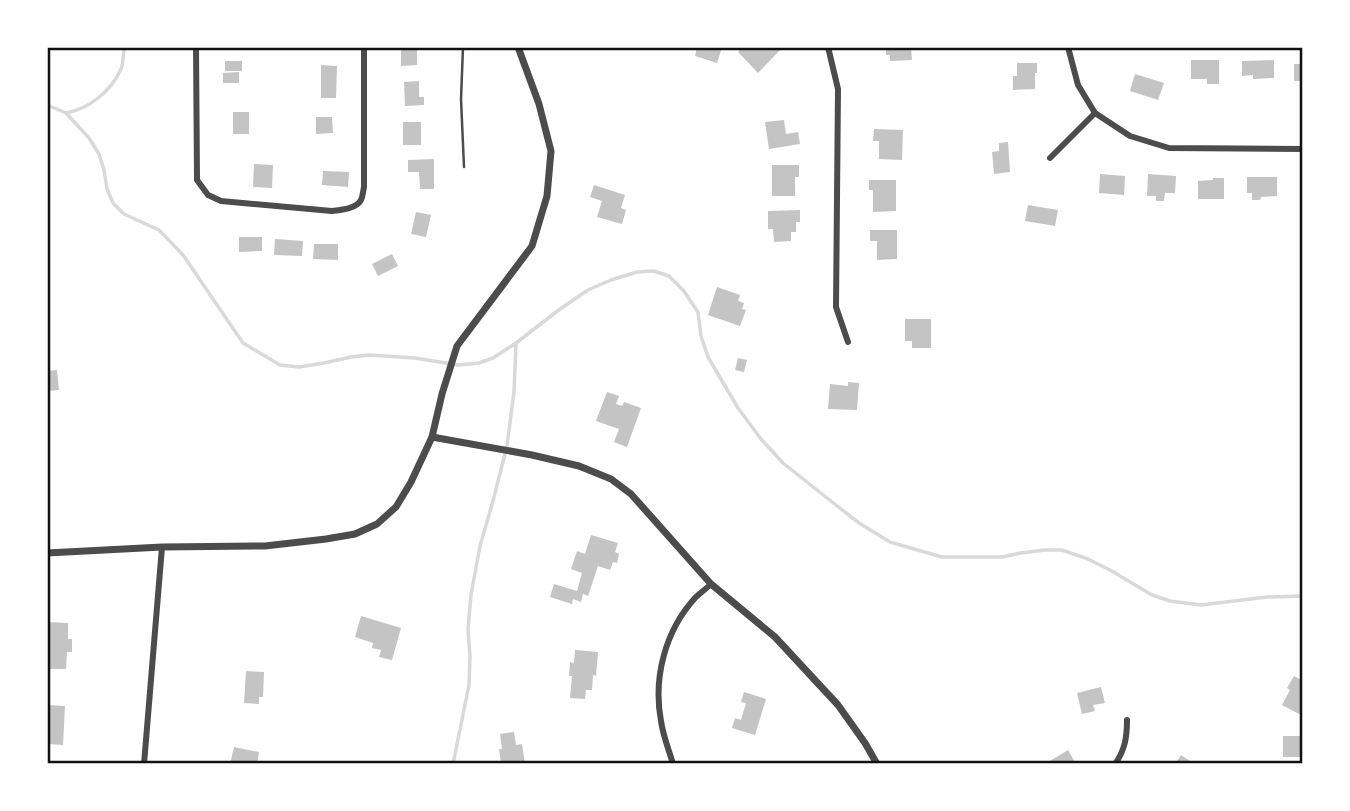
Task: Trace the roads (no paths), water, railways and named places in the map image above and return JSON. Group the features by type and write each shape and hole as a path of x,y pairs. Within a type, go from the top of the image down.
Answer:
{"street":[{"path":"196,47 197,180 208,195 221,201 332,211 354,206 361,200 364,187 364,47"},
{"path":"47,553 265,545 326,539 355,534 376,523 396,507 432,437 457,346 532,246 547,196 551,151 539,104 518,47"},
{"path":"828,47 838,89 836,307 848,342"},
{"path":"1069,47 1078,85 1095,113 1130,136 1169,148 1303,149"},
{"path":"1050,158 1095,113"},
{"path":"432,437 579,466 611,479 631,494 711,584 775,636 838,705 877,764"},
{"path":"144,764 162,547"},
{"path":"673,764 661,721 659,696 663,653 677,622 694,599 711,584"},
{"path":"1115,764 1127,739 1127,720"}],"lane":[{"path":"463,47 461,99 464,167"}],"waterway":[{"path":"66,113 83,108 105,92 121,69 125,47"},
{"path":"47,105 66,113 89,138 99,154 113,203 124,214 159,230 183,255 243,343 280,365 299,367 369,355 415,358 458,365 479,363 493,358 516,343 588,290 637,272 654,271 669,276 683,290 698,312 701,336 708,357 738,408 761,439 783,463 859,523 890,542 942,557 1002,557 1062,550 1088,559 1152,595 1170,601 1201,605 1267,597 1303,596"},
{"path":"453,764 469,685 468,629 471,595 480,546 507,446 514,392 516,343"}]}
